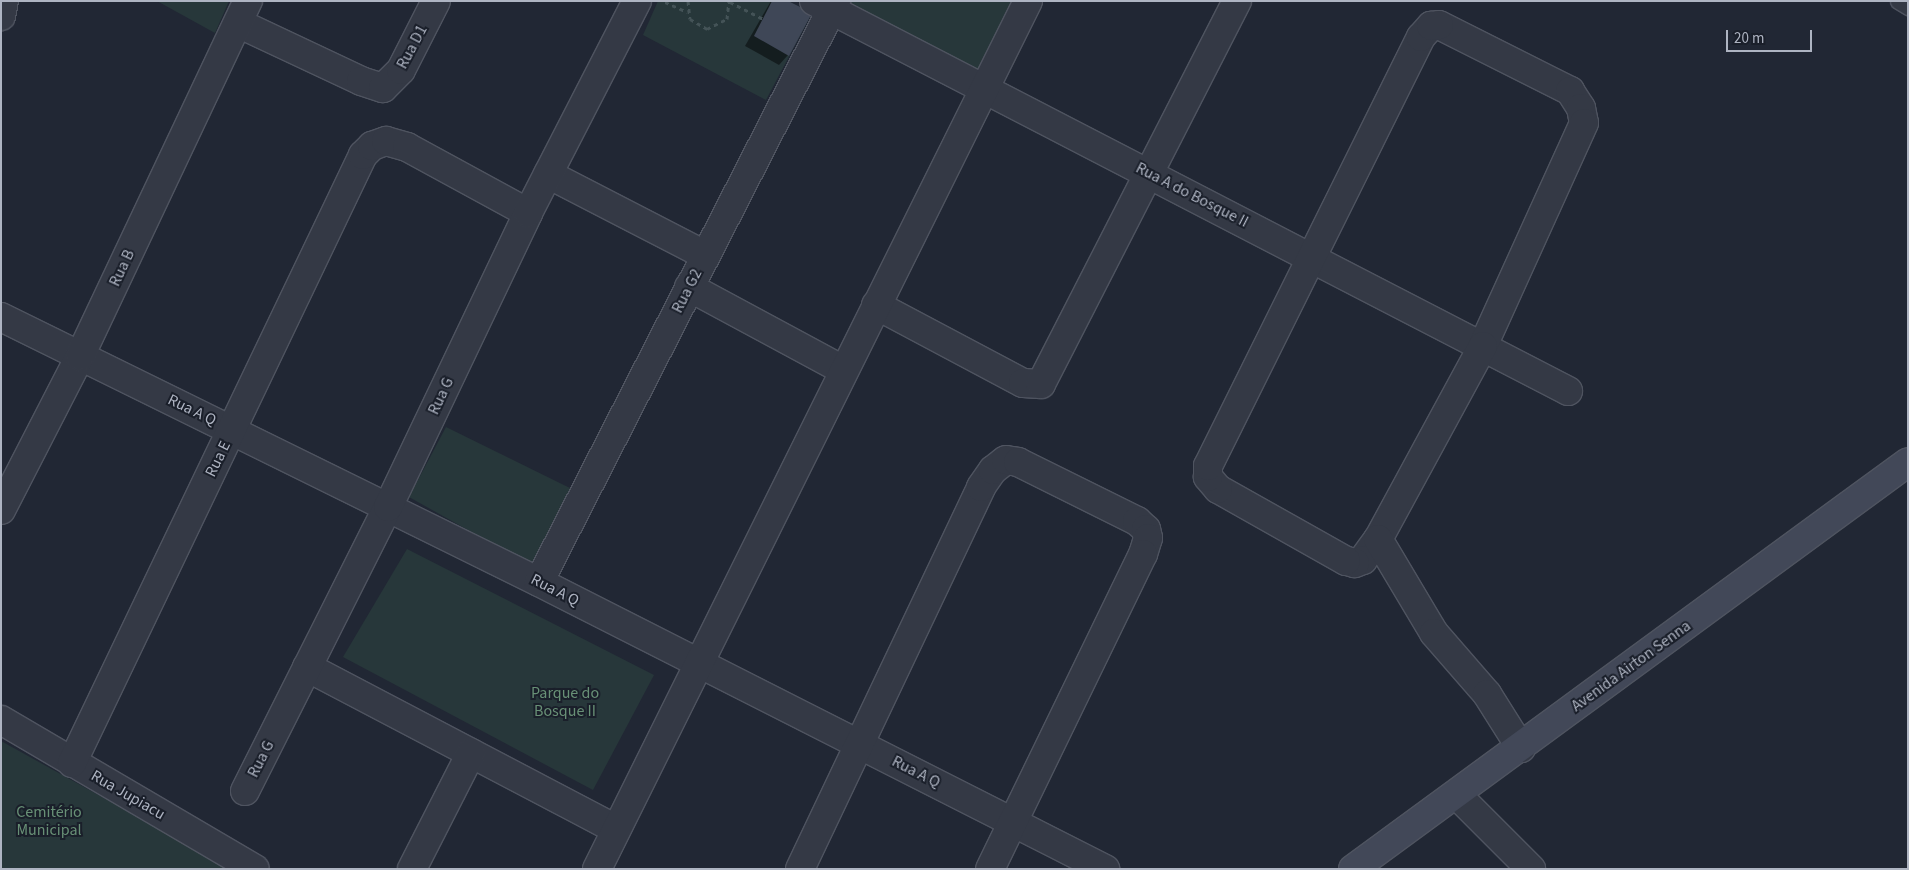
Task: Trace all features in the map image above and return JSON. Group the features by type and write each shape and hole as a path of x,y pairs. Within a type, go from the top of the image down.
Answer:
{"main road":[{"name":"Avenida Airton Senna","path":"1352,869 1457,795 1908,462"}],"street":[{"path":"1,16 4,1"},
{"name":"Rua D1","path":"243,12 361,81 383,88 401,70 436,1"},
{"name":"Rua G","path":"245,790 388,507 528,213 638,1"},
{"path":"597,869 697,664 1028,1"},
{"path":"876,305 1023,383 1041,384 1151,174 1237,1"},
{"name":"Rua A do Bosque II","path":"827,4 984,89 1568,391"},
{"name":"Rua G2","path":"539,582 705,255 827,4"},
{"name":"Rua B","path":"1,510 80,356 243,12"},
{"path":"1439,25 1510,60 1570,92 1581,108 1584,123 1483,346 1378,539 1363,560 1346,561 1218,489 1208,477 1208,466 1314,259 1426,30 1439,25"},
{"name":"Rua E","path":"72,762 363,155 372,146 386,141 408,147 528,213"},
{"path":"548,174 705,255"},
{"path":"688,287 843,370"},
{"name":"Rua A Q","path":"1,317 539,582 697,664 861,744 1106,869"},
{"path":"800,869 861,744 981,487 993,470 1006,460 1018,462 1137,521 1146,529 1148,538 1143,554 990,869"},
{"path":"1378,539 1434,633 1487,694 1521,748"},
{"path":"307,667 616,830"},
{"name":"Rua Jupiacu","path":"1,720 255,869"},
{"path":"412,869 471,753"},
{"path":"1457,795 1531,869"}],"lane":[{"path":"1898,1 1908,7"}],"path":[{"path":"664,1 687,13 701,28 714,28 727,19 730,1 763,19"},
{"path":"687,13 688,1"}],"green space":[{"path":"157,1 229,1 215,33"},
{"path":"658,1 788,1 812,13 766,100 643,35"},
{"path":"850,1 1013,1 979,78 847,6"},
{"path":"446,427 576,491 534,567 409,497"},
{"name":"Parque do Bosque II","path":"407,549 654,675 593,790 343,657"},
{"name":"Cemitério Municipal","path":"1,741 232,869 1,869"}],"building":[{"path":"772,1 788,1 812,13 789,56 754,36"}]}
